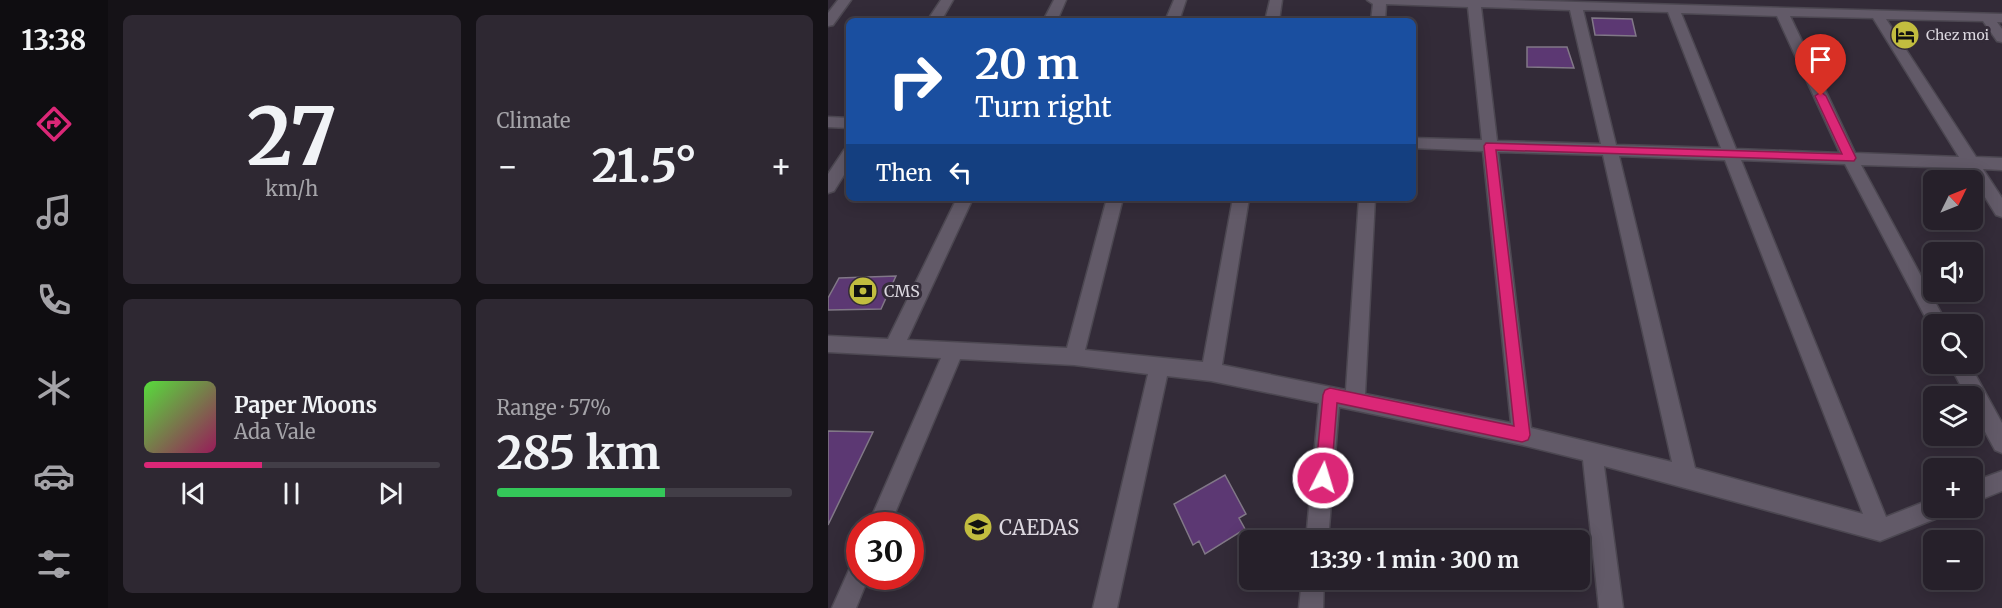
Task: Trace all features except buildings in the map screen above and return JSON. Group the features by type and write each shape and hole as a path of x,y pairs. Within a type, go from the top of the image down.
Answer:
{"street":[{"path":"828,22 845,0"},
{"path":"936,18 947,0"},
{"path":"1051,18 1060,0"},
{"path":"1173,18 1180,0"},
{"path":"1273,18 1276,0"},
{"path":"1373,0 1773,8 1877,15 2002,18"},
{"path":"1378,18 1380,0"},
{"path":"1851,0 1860,14"},
{"path":"1474,2 1522,435"},
{"path":"1564,4 1609,150 1686,476"},
{"path":"1667,6 1731,154 1880,530"},
{"path":"1773,8 1933,314"},
{"path":"1877,15 2002,211"},
{"path":"1987,18 2002,38"},
{"path":"828,122 846,123"},
{"path":"1416,143 2002,164"},
{"path":"828,187 846,159"},
{"path":"894,347 964,201"},
{"path":"1074,357 1114,201"},
{"path":"1211,372 1240,201"},
{"path":"1355,400 1367,201"},
{"path":"828,344 1074,357 1211,372 1522,435 1686,476 1880,530 1923,513"},
{"path":"885,512 954,351"},
{"path":"1105,608 1160,366"},
{"path":"1965,374 2002,443"},
{"path":"1318,530 1330,395"},
{"path":"1592,452 1611,608"},
{"path":"1983,489 2002,481"},
{"path":"844,608 852,590"},
{"path":"1311,608 1312,590"}],"place":[{"name":"Chez moi","path":"1905,35"},
{"name":"CMS","path":"863,291"},
{"name":"CAEDAS","path":"978,527"}],"route":[{"path":"1323,478 1330,395 1522,435 1490,146 1850,158 1821,96"}]}
